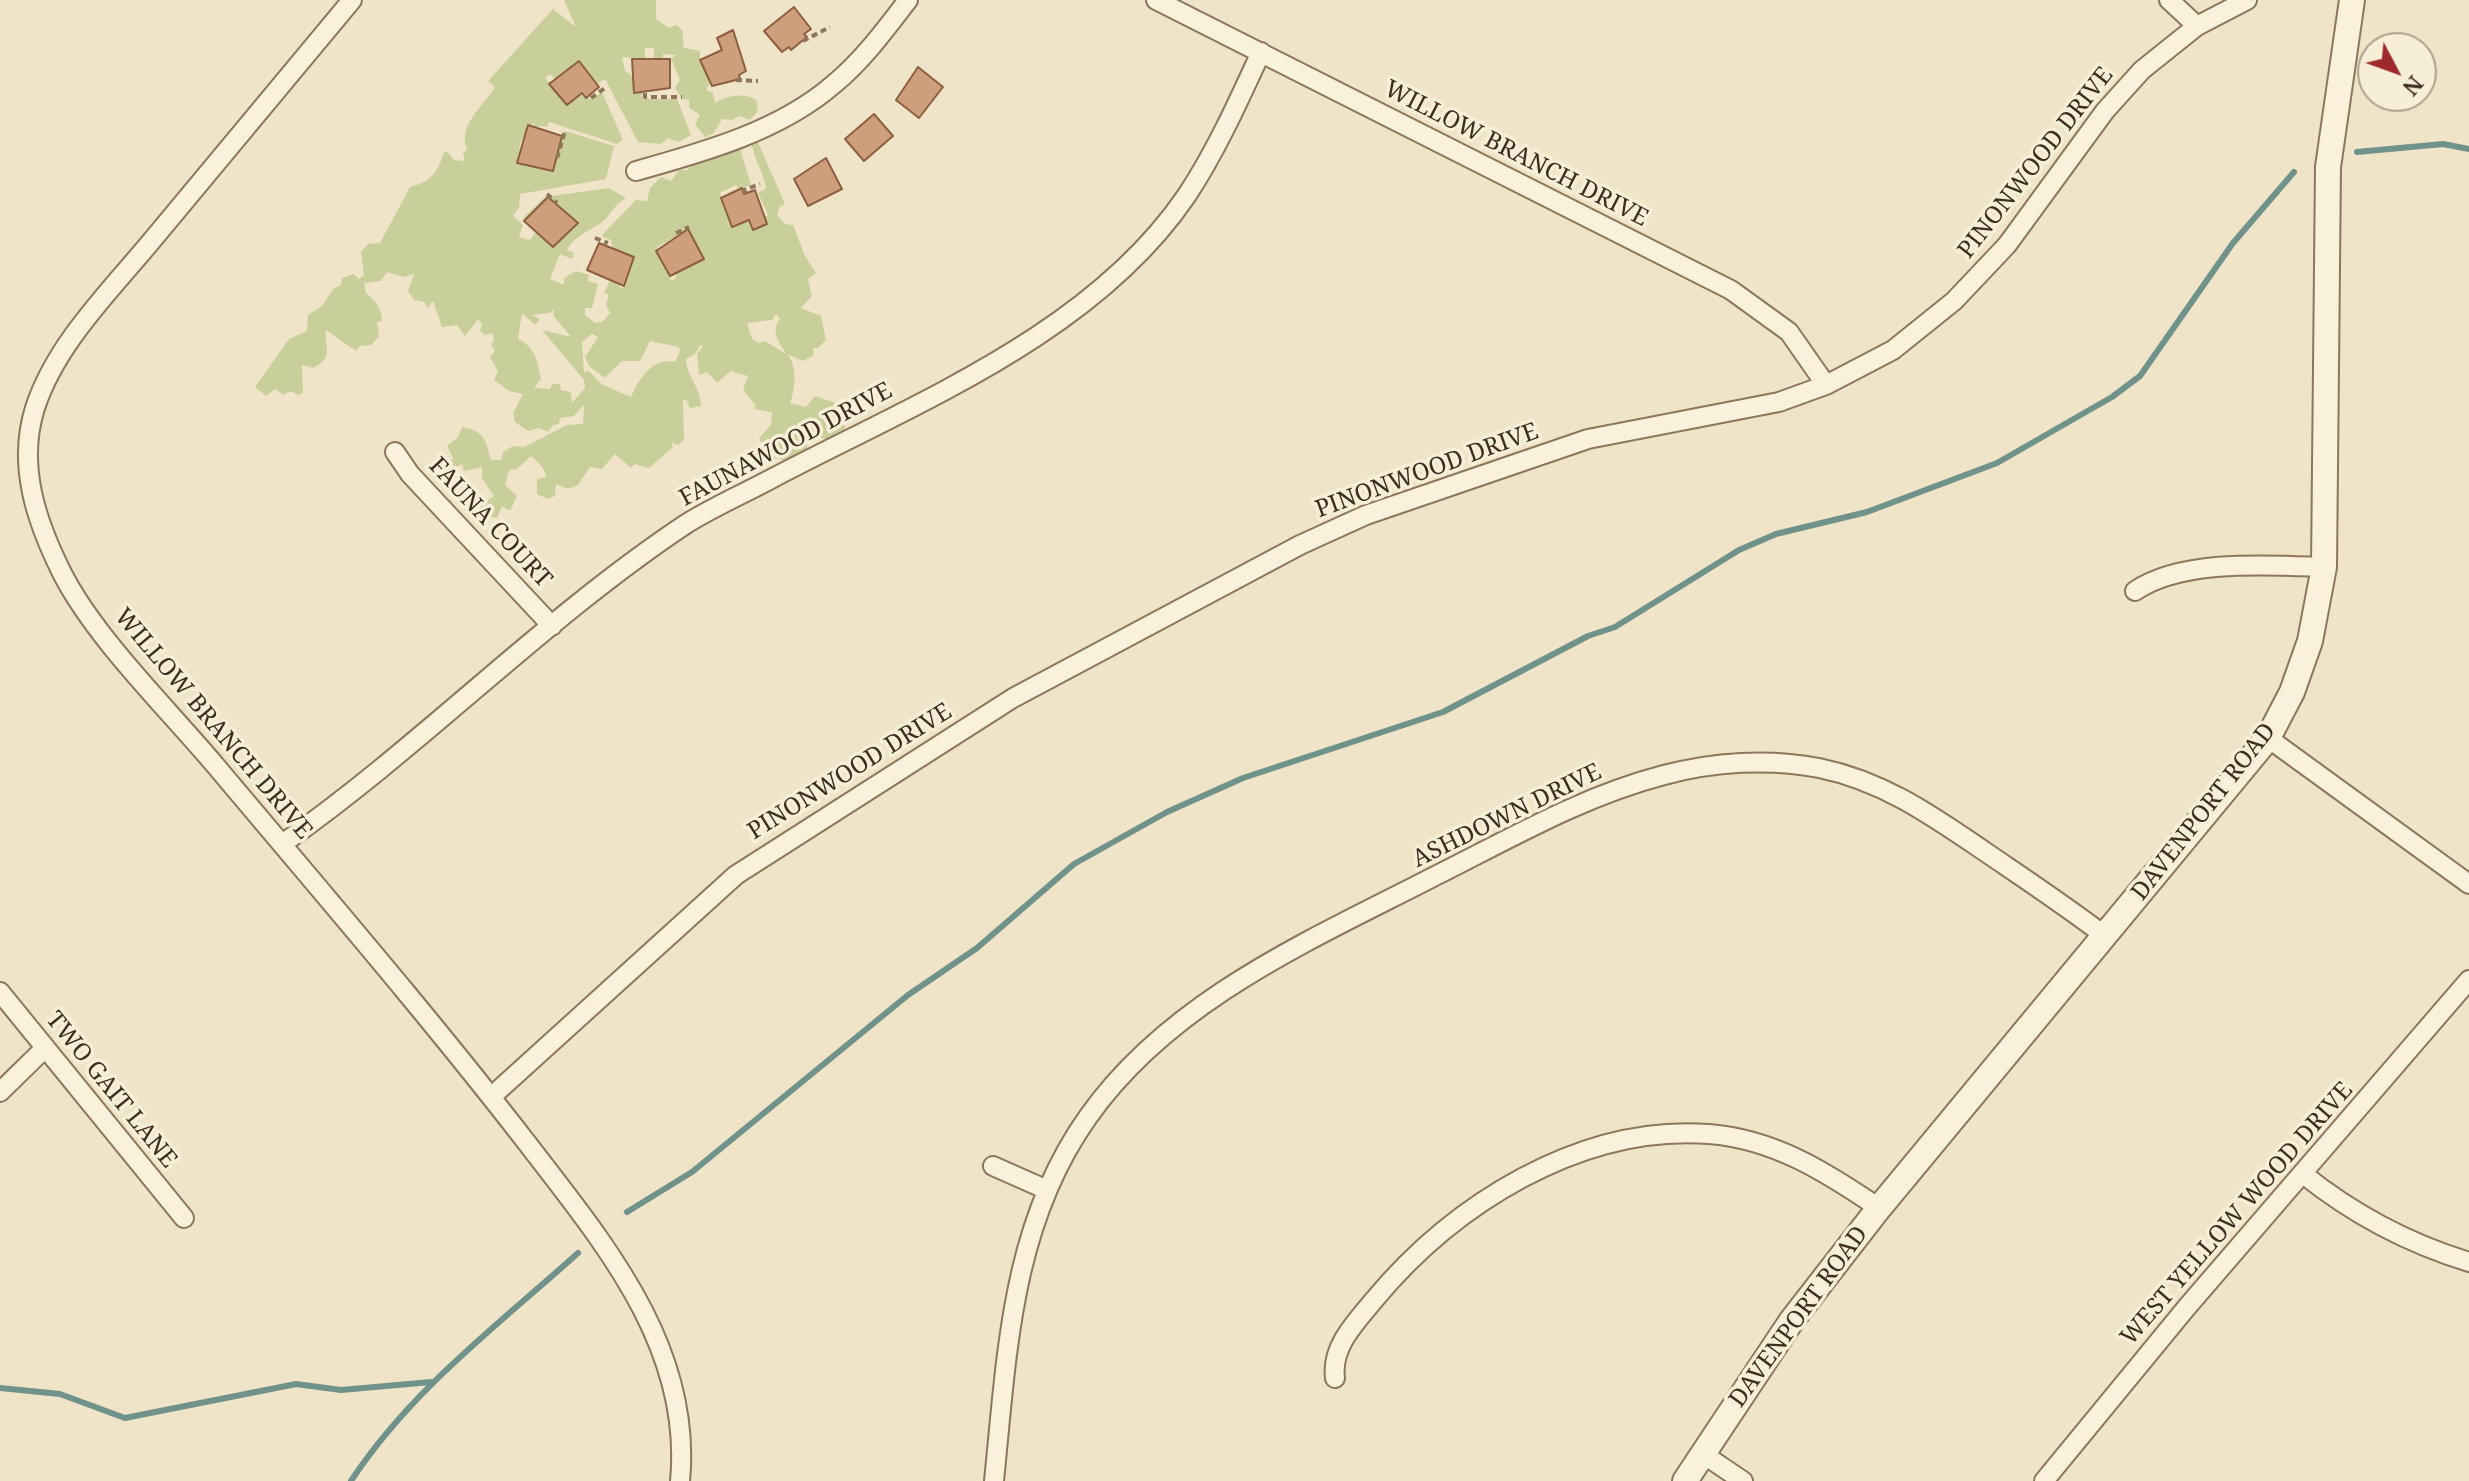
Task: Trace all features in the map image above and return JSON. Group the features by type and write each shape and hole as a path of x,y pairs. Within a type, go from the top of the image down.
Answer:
{"street":[{"name":"WILLOW BRANCH DRIVE","path":"352,0 73,338 55,364 36,404 28,437 30,489 72,591 107,638 491,1097 607,1247 632,1287 657,1340 675,1393 680,1481"},
{"path":"636,171 728,142 810,103 846,73 908,0"},
{"name":"WILLOW BRANCH DRIVE","path":"1156,0 1731,290 1789,332 1826,385"},
{"path":"2169,0 2197,26"},
{"name":"PINONWOOD DRIVE","path":"491,1097 736,875 780,843 1013,698 1366,515 1588,439 1751,410 1826,385 1893,350 1954,301 2007,245 2119,93 2197,26 2247,0"},
{"name":"DAVENPORT ROAD","path":"1685,1481 1792,1320 1879,1208 2268,738 2292,692 2310,641 2324,567 2328,167 2352,0"},
{"name":"FAUNAWOOD DRIVE","path":"282,844 391,762 611,576 689,522 1000,358 1086,304 1122,270 1187,194 1261,52"},
{"name":"FAUNA COURT","path":"395,452 410,474 552,626"},
{"path":"2135,591 2152,580 2184,571 2324,567"},
{"path":"2268,738 2469,884"},
{"name":"ASHDOWN DRIVE","path":"994,1481 1010,1325 1023,1254 1045,1189 1088,1117 1115,1083 1165,1035 1219,994 1317,937 1546,820 1609,791 1665,774 1721,764 1764,763 1818,768 1867,781 1912,803 2105,936"},
{"name":"WEST YELLOW WOOD DRIVE","path":"2044,1481 2187,1307 2469,980"},
{"name":"TWO GAIT LANE","path":"0,992 184,1218"},
{"path":"0,1092 45,1048"},
{"path":"1335,1378 1335,1357 1354,1324 1421,1248 1507,1187 1592,1150 1670,1134 1744,1138 1808,1163 1879,1208"},
{"path":"993,1166 1045,1189"},
{"path":"2303,1174 2338,1203 2387,1230 2428,1250 2469,1262"},
{"path":"1703,1454 1743,1481"}],"path":[{"path":"803,41 830,27"},
{"path":"736,80 758,81"},
{"path":"591,98 605,88"},
{"path":"645,93 645,97 682,97"},
{"path":"557,158 565,131"},
{"path":"746,193 744,190 760,184"},
{"path":"547,194 557,203"},
{"path":"676,233 689,227"},
{"path":"595,238 608,243"}],"green space":[{"path":"564,0 656,0 656,19 669,28 676,25 682,30 684,48 700,51 700,60 710,83 706,90 713,93 715,103 724,98 746,96 756,100 758,111 750,120 739,116 732,120 722,119 714,133 705,137 695,124 700,115 689,108 689,100 682,99 675,88 680,80 671,59 676,55 663,54 663,59 654,59 654,48 645,48 645,59 622,57 625,71 635,78 634,93 642,93 643,99 677,99 691,135 679,142 668,138 661,144 638,142 605,79 597,84 579,62 555,79 550,74 545,78 550,82 591,100 602,92 623,140 617,144 549,122 547,127 539,126 535,130 533,121 532,130 521,140 517,164 536,168 565,131 614,146 606,179 520,194 519,207 513,216 523,225 519,237 530,240 536,232 553,247 578,224 548,197 525,220 523,218 545,197 609,188 626,198 604,220 573,241 567,250 574,253 572,259 560,254 550,279 564,285 564,278 576,271 589,275 588,281 598,284 592,308 585,308 585,315 595,323 602,322 610,313 606,304 609,295 604,293 610,280 623,289 634,258 613,250 611,240 601,236 636,200 647,201 650,188 661,177 671,181 679,170 688,170 692,162 739,145 751,185 739,189 736,185 720,193 732,227 768,215 758,193 766,188 752,147 751,140 756,138 785,204 780,206 777,215 785,224 793,225 805,256 816,273 808,279 812,296 801,308 821,316 826,340 818,348 813,348 814,355 803,361 787,354 794,372 790,403 806,407 815,396 833,402 847,413 844,416 845,431 831,441 807,433 807,451 796,463 767,456 759,438 771,425 772,412 753,409 756,406 743,390 748,376 732,372 733,369 717,383 707,372 699,375 697,354 703,346 700,345 695,354 686,359 701,406 690,408 686,399 683,400 684,440 678,445 671,442 673,447 649,468 635,464 631,468 615,454 602,469 590,467 578,485 568,489 556,484 555,496 548,499 537,494 537,479 546,477 546,474 531,456 517,469 509,470 505,485 517,496 510,511 502,506 497,518 489,516 483,519 477,508 494,496 482,478 482,467 464,471 462,464 456,467 450,465 453,458 447,446 458,437 462,427 480,434 491,460 501,460 503,452 513,446 524,447 567,425 583,424 584,405 574,416 560,418 559,424 553,425 548,432 539,428 528,431 515,422 513,413 523,394 509,391 494,380 498,371 490,357 495,351 491,345 494,339 492,333 485,335 480,331 482,324 478,319 465,336 457,325 442,327 433,301 427,309 425,302 414,300 408,291 414,274 403,277 387,272 381,281 364,283 366,293 378,306 382,316 382,321 377,322 379,336 371,345 360,346 356,351 326,330 327,352 324,360 313,368 302,365 303,393 298,395 291,391 283,395 275,389 266,396 255,387 289,339 307,331 308,315 322,306 334,288 341,285 342,278 353,274 359,279 364,275 361,252 368,244 380,243 410,187 433,175 444,152 447,151 454,160 465,161 463,153 467,149 465,140 469,124 495,87 488,81 553,9 576,27","holes":["687,230 703,259 676,273 676,278 671,281 657,247","554,309 553,315 571,337 542,330 584,380 585,388 572,403 571,392 561,390 560,384 552,384 550,389 534,388 541,379 537,361 528,346 518,339 522,313 535,325 540,319 532,315 550,313","776,314 780,319 776,333 786,354 765,341 759,343 752,339 747,323 772,320","592,334 598,337 585,357 589,366 605,378 622,361 640,361 650,341 679,347 680,351 675,362 660,363 647,371 631,397 601,384 589,371 584,372 582,342"]}],"building":[{"path":"794,7 811,29 804,34 807,37 791,50 789,47 782,52 764,31"},
{"path":"733,30 746,71 739,75 740,79 712,86 700,60 722,50 717,38"},
{"path":"632,59 670,59 670,88 634,93"},
{"path":"579,61 599,87 586,98 582,93 567,105 549,84"},
{"path":"918,67 943,87 919,118 896,100"},
{"path":"874,114 893,136 864,161 845,139"},
{"path":"528,125 562,136 553,171 517,163"},
{"path":"826,158 842,189 808,206 794,179"},
{"path":"742,188 744,194 755,190 767,224 753,230 749,220 732,227 721,198"},
{"path":"548,197 578,223 553,247 524,221"},
{"path":"688,229 704,259 670,276 656,251"},
{"path":"599,243 634,257 624,286 587,270"}],"waterway":[{"path":"2357,152 2443,144 2469,149"},
{"path":"627,1212 692,1172 908,995 977,948 1074,864 1167,812 1243,778 1443,712 1588,636 1615,627 1739,550 1776,534 1867,512 1997,463 2112,397 2140,376 2233,243 2294,172"},
{"path":"351,1481 375,1448 428,1388 578,1253"},
{"path":"0,1388 60,1394 125,1418 296,1384 341,1390 431,1382"}]}
